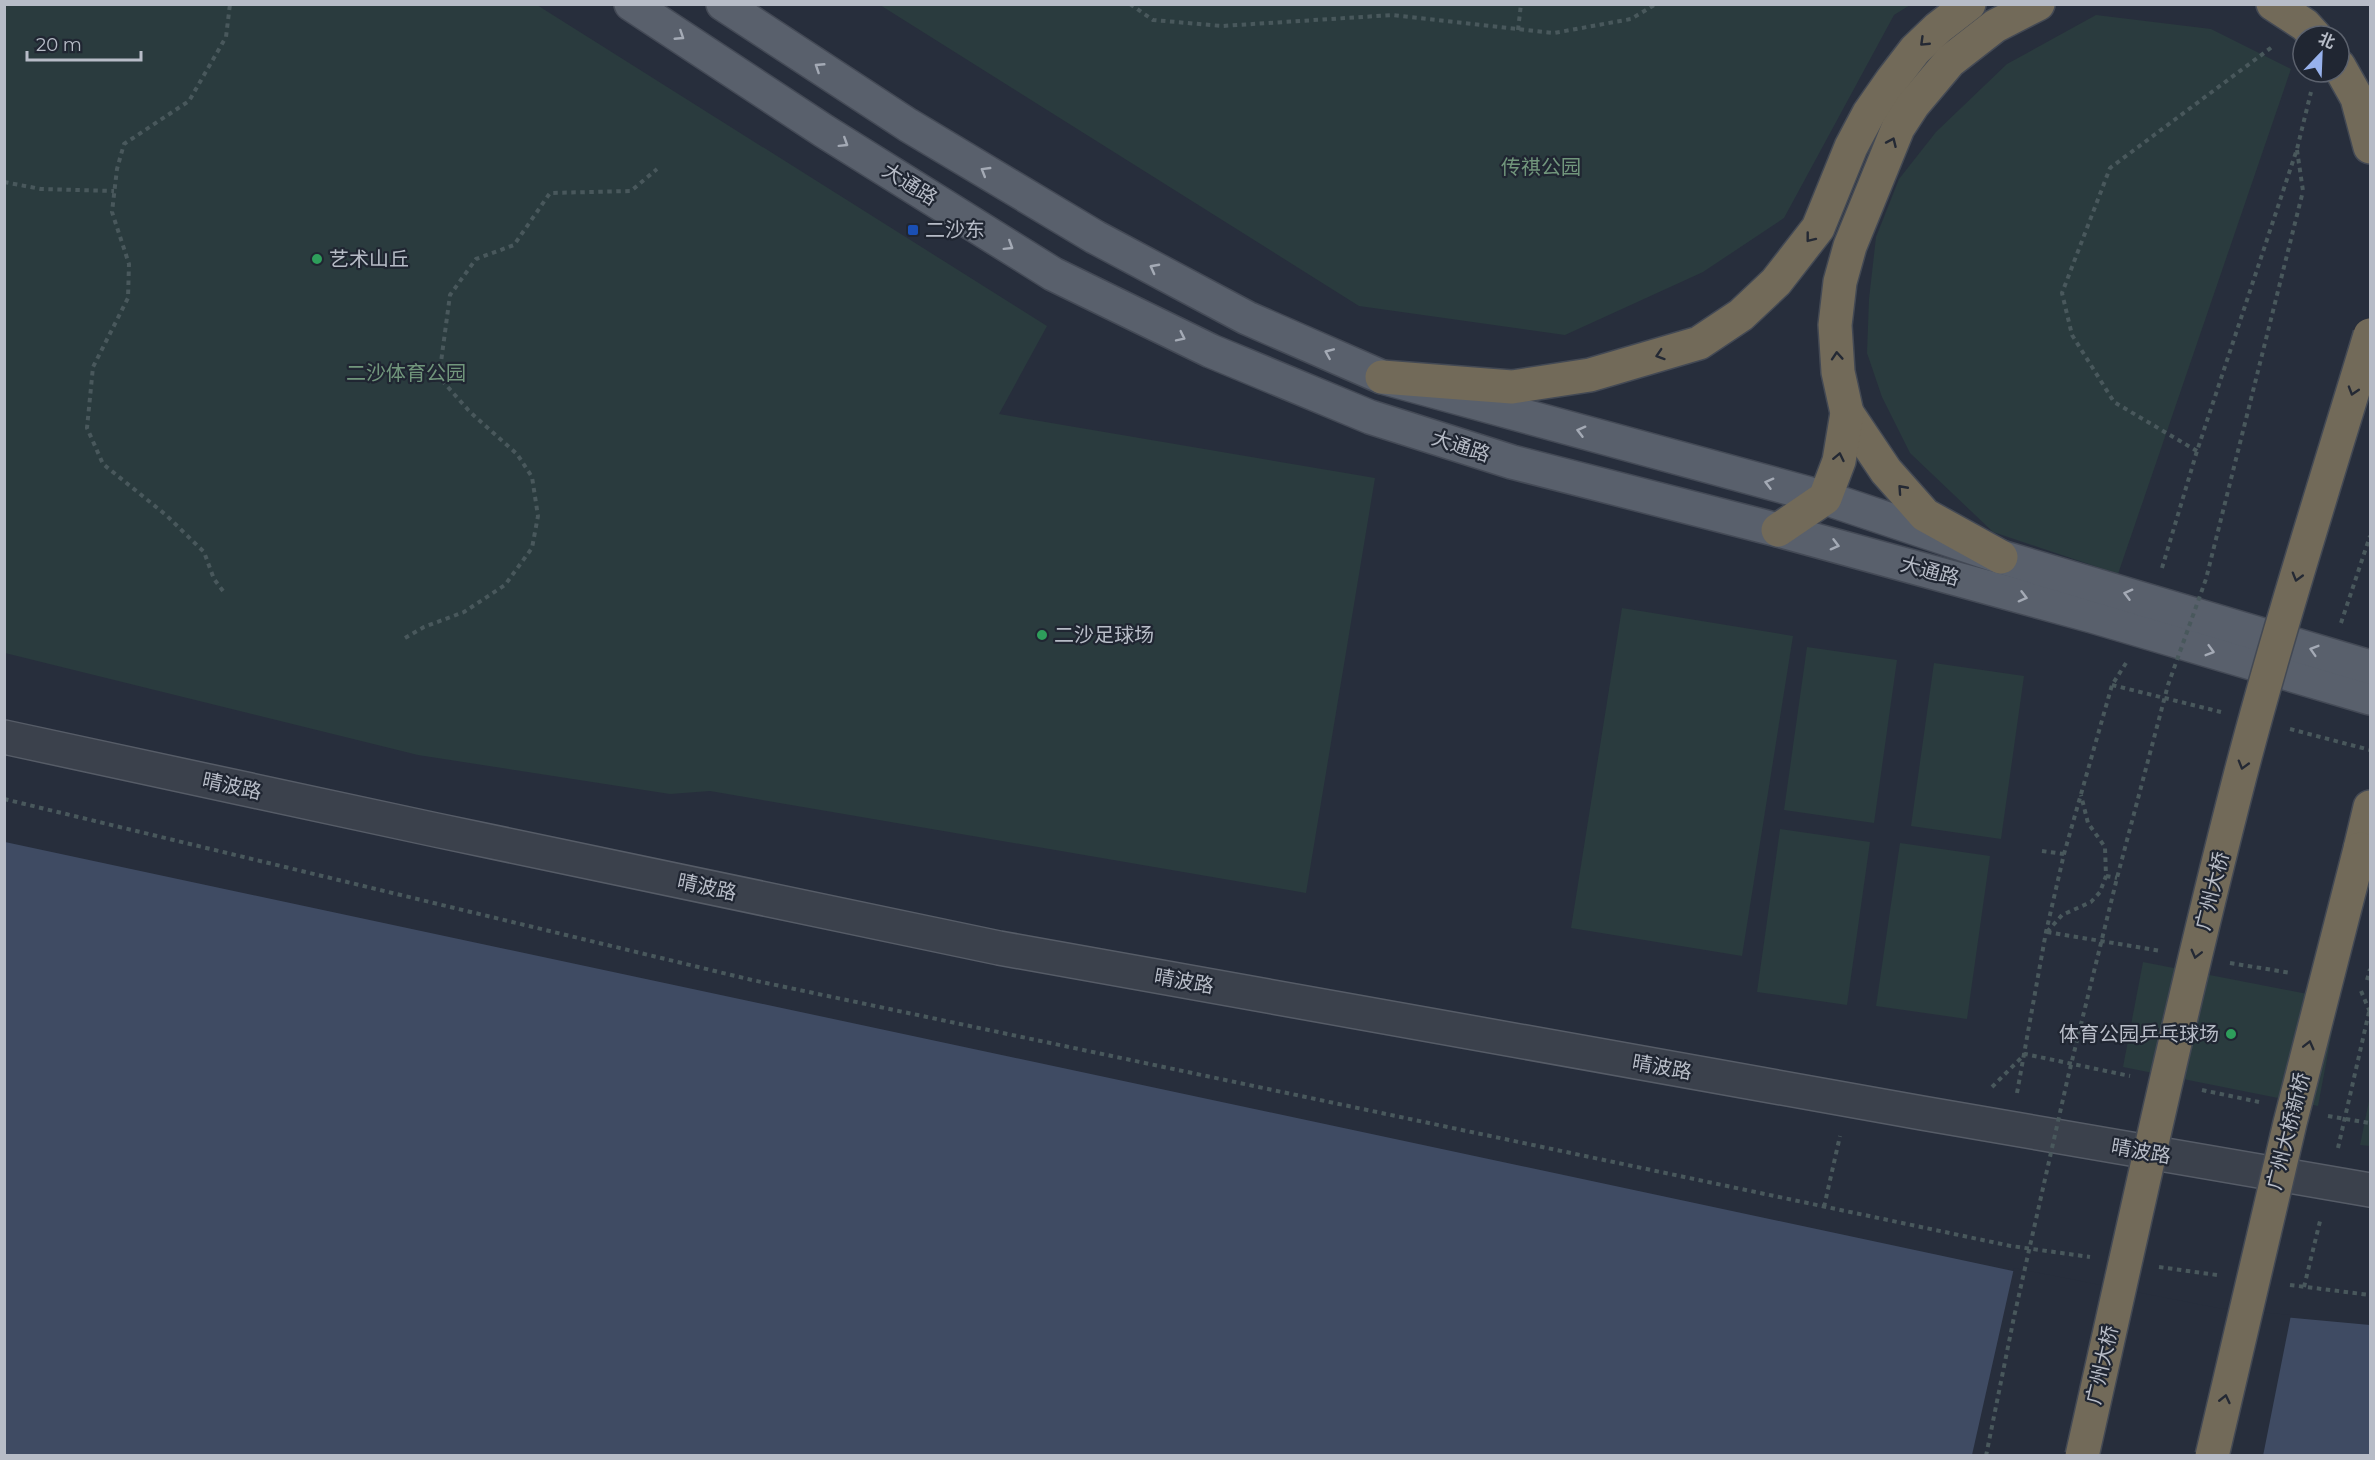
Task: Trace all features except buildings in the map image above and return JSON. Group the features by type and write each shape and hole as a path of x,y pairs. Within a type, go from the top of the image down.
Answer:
{"highway":[{"path":"1382,376 1512,387 1590,375 1700,343 1741,315 1776,282 1818,228 1851,147 1869,113 1892,80 1923,43 1969,4"},
{"path":"2001,557 1925,515 1886,471 1847,413 1838,372 1835,325 1843,273 1850,246 1898,128 1950,61 1995,26 2038,4"},
{"path":"2273,4 2303,24"},
{"path":"2339,84 2358,98 2370,147"},
{"name":"广州大桥","path":"2082,1455 2191,977 2241,773 2370,335"},
{"path":"1778,530 1825,498 1839,461 1847,413"},
{"name":"广州大桥新桥","path":"2212,1455 2289,1123 2365,838 2370,807"}],"main road":[{"name":"大通路","path":"631,4 825,131 1053,274 1212,351 1371,417 1512,462 1778,530 2370,698"},
{"name":"大通路","path":"723,4 908,125 1095,237 1247,318 1382,376 1825,498 2001,557 2370,667"}],"street":[{"name":"晴波路","path":"4,737 999,948 2009,1129 2370,1190"}],"path":[{"path":"223,591 214,579 204,552 166,515 103,464 87,428 93,367 128,298 129,264 112,212 117,169 124,144 189,101 226,37 230,4"},
{"path":"1130,4 1153,20 1222,26 1393,15 1554,33 1631,18 1656,4"},
{"path":"1518,30 1521,4"},
{"path":"2197,451 2114,402 2072,334 2062,293 2110,168 2273,46"},
{"path":"2153,601 2197,451 2297,148 2322,84"},
{"path":"1986,1455 2014,1317 2068,1077 2117,878 2168,686 2206,579 2303,191 2297,148"},
{"path":"405,638 424,627 464,612 505,585 532,548 538,516 532,477 518,454 470,412 439,376 450,295 476,259 514,245 550,193 631,190 657,169"},
{"path":"4,182 41,189 114,191"},
{"path":"2340,626 2370,536"},
{"path":"2009,1129 2046,932 2064,854 2112,685 2145,633"},
{"path":"2046,932 2062,915 2091,902 2100,892 2106,876 2105,847 2088,823 2081,794"},
{"path":"4,799 752,980 2011,1246 2093,1258"},
{"path":"2042,851 2064,854"},
{"path":"2106,876 2117,878"},
{"path":"2304,1287 2369,1012"},
{"path":"1824,1206 1848,1100"},
{"path":"2152,1266 2222,1275"},
{"path":"2281,1283 2370,1295"}],"green space":[{"name":"二沙体育公园","path":"5,4 537,5 1047,326 999,414 1375,478 1306,893 710,791 670,794 418,755 5,653"},
{"name":"传祺公园","path":"880,5 1910,5 1894,15 1784,218 1703,272 1565,335 1359,306"},
{"path":"2096,15 2211,29 2291,69 2118,574 1993,532 1910,453 1882,397 1867,353 1869,299 1876,237 1899,179 1936,132 2007,64"},
{"path":"1622,608 1793,636 1742,956 1571,928"},
{"path":"1807,647 1897,660 1874,823 1784,810"},
{"path":"1934,663 2024,676 2001,839 1911,826"},
{"path":"1780,829 1870,842 1847,1005 1757,992"},
{"path":"1900,843 1990,856 1967,1019 1876,1006"},
{"name":"体育公园乒乓球场","path":"2143,962 2338,1000 2318,1106 2123,1067"},
{"path":"2370,1096 2370,1146 2360,1145"}],"water":[{"path":"5,842 2027,1274 2217,1311 2370,1325 2370,1455 5,1456"}],"pier":[{"path":"2014,1268 2218,1308 2291,1315 2263,1456 1972,1455"}],"place":[{"name":"二沙东","path":"913,230"},
{"name":"艺术山丘","path":"317,259"},
{"name":"二沙足球场","path":"1042,635"},
{"name":"体育公园乒乓球场","path":"2231,1034"}]}
